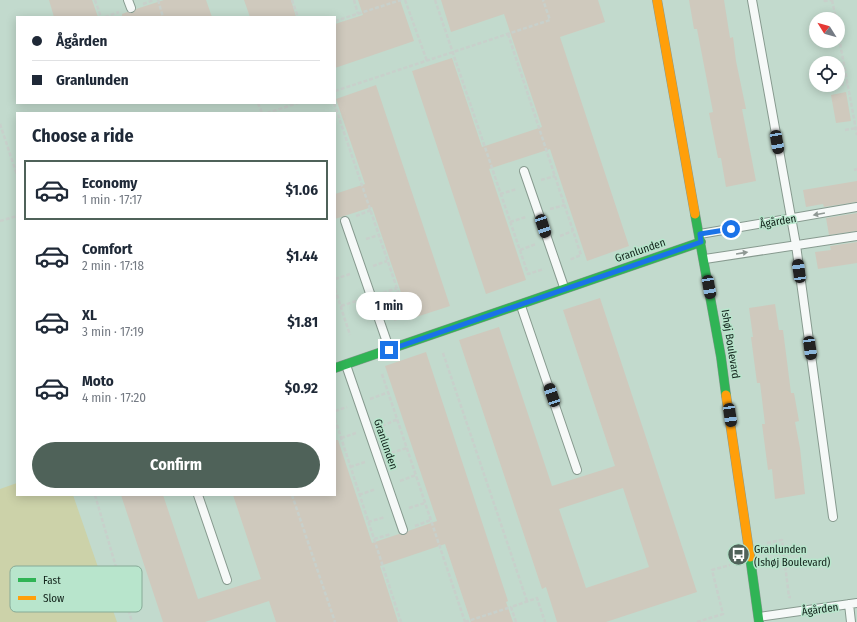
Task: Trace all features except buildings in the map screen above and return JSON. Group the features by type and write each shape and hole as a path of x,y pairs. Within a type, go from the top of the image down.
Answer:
{"street":[{"name":"Ishøj Boulevard","path":"657,0 722,364 759,620"},
{"name":"Granlunden","path":"336,368 565,289 700,238"}],"lane":[{"path":"752,0 796,245 833,517"},
{"path":"524,171 565,289"},
{"name":"Ågården","path":"700,238 857,207"},
{"path":"345,221 389,350"},
{"path":"704,259 857,236"},
{"path":"521,304 577,470"},
{"name":"Granlunden","path":"346,365 403,530"},
{"path":"198,496 227,580"},
{"name":"Ågården","path":"759,620 853,604"},
{"path":"852,622 853,604"}],"path":[{"path":"95,0 101,16"},
{"path":"158,0 163,16"},
{"path":"292,0 298,16"},
{"path":"354,0 358,14"},
{"path":"336,22 402,0"},
{"path":"406,0 427,60"},
{"path":"435,0 528,274 581,255 508,34"},
{"path":"336,91 550,20 543,0"},
{"path":"824,0 832,0 835,12"},
{"path":"841,48 857,135"},
{"path":"276,112 296,104"},
{"path":"334,104 405,312 398,315 398,319 380,324"},
{"path":"0,124 16,172"},
{"path":"845,130 856,128"},
{"path":"0,221 16,216"},
{"path":"336,292 350,335"},
{"path":"436,333 527,601"},
{"path":"381,369 465,622 537,598 545,622"},
{"path":"369,432 398,419"},
{"path":"336,422 401,622"},
{"path":"95,496 116,566"},
{"path":"292,496 335,622"},
{"path":"782,540 789,598"},
{"path":"697,622 723,614 712,570"},
{"path":"511,607 516,622"},
{"path":"129,612 132,622"}],"green space":[{"path":"16,483 16,496 73,496 98,566 10,566 10,612 114,612 117,622 0,622 0,489"}],"traffic: fast":[{"path":"695,214 721,357 726,395"},
{"path":"336,368 701,242"},
{"path":"750,557 759,622"}],"traffic: slow":[{"path":"657,0 695,214"},
{"path":"726,395 750,557"}],"place":[{"name":"Granlunden (Ishøj Boulevard)","path":"738,555"}],"route":[{"path":"389,350 701,242 700,234 731,229"}]}
